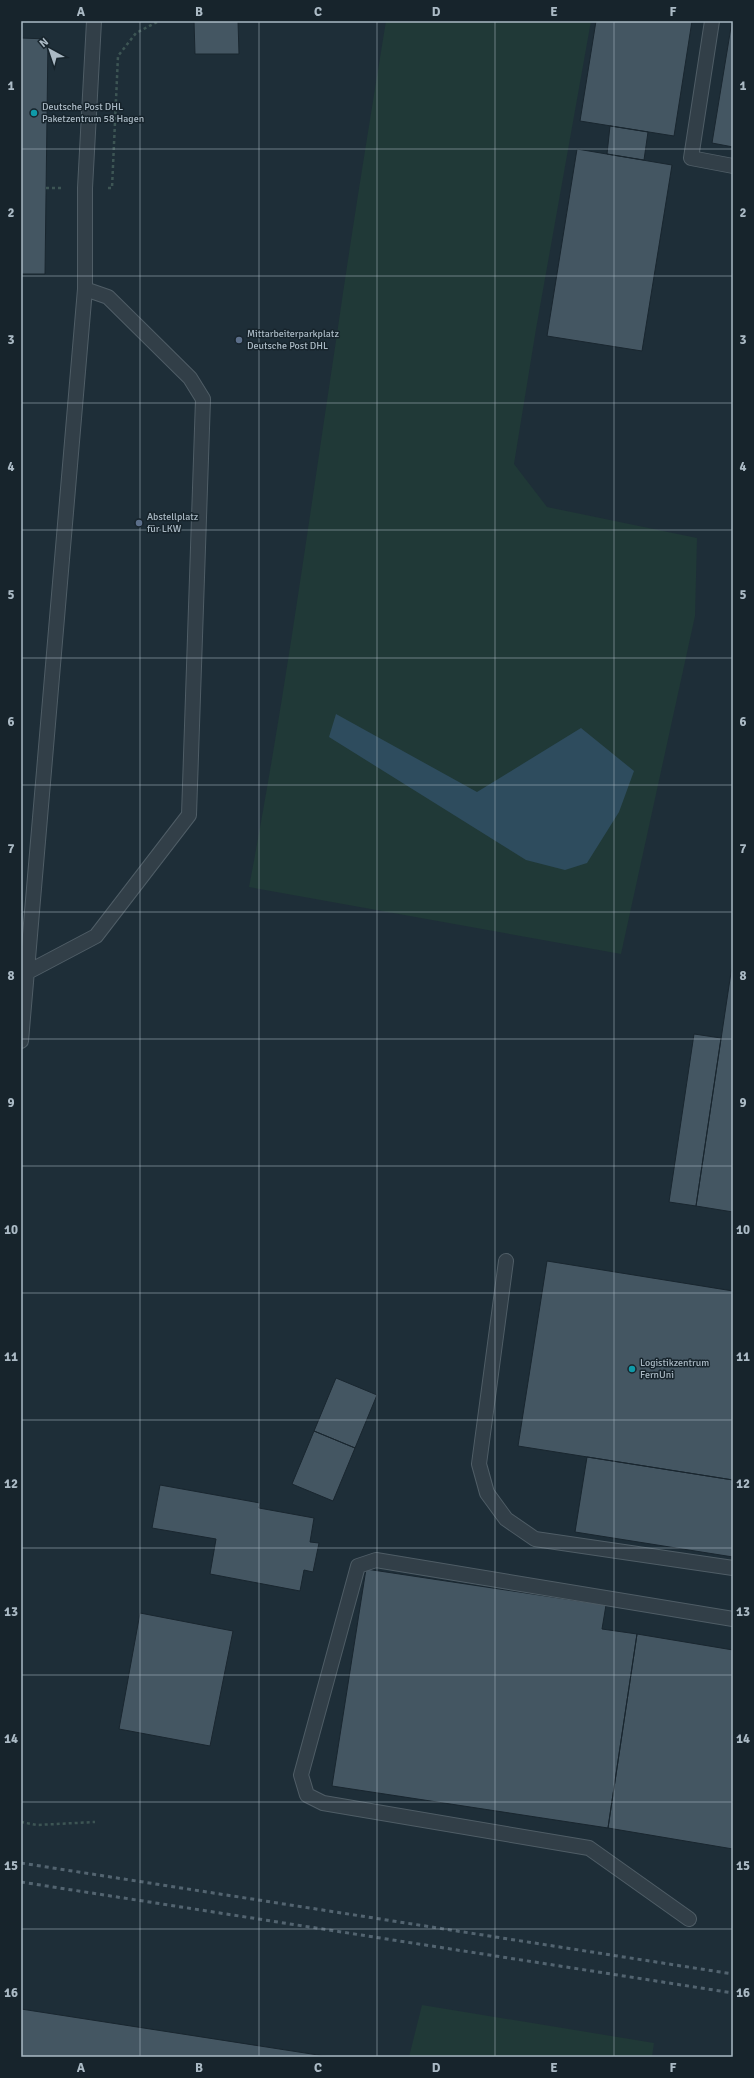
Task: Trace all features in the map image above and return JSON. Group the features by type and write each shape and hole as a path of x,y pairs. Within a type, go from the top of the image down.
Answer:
{"lane":[{"path":"21,1041 85,289 85,188 94,21"},
{"path":"712,21 691,158 733,166"},
{"path":"26,973 96,936 189,815 203,399 190,378 108,297 85,289"},
{"path":"506,1261 479,1464 487,1493 506,1519 535,1539 733,1568"},
{"path":"689,1919 589,1848 323,1802 307,1794 301,1774 358,1566 376,1560 733,1618"}],"path":[{"path":"21,1822 37,1825 94,1822"}],"green space":[{"path":"386,21 591,21 536,329 514,464 547,507 697,538 695,616 621,954 249,887 285,680"},
{"path":"422,2005 654,2043 652,2057 409,2057"}],"water":[{"path":"336,714 477,792 581,728 634,771 619,812 587,863 565,870 526,860 329,737"}],"building":[{"path":"194,21 238,21 239,54 195,54"},
{"path":"596,21 692,21 674,136 580,121"},
{"path":"733,21 733,147 712,143"},
{"name":"Deutsche Post DHL Paketzentrum 58 Hagen","path":"21,38 48,39 45,274 21,274"},
{"path":"610,126 648,132 644,160 607,154"},
{"path":"577,149 672,165 642,351 547,336"},
{"path":"733,959 733,1212 696,1206"},
{"path":"694,1034 721,1038 696,1206 669,1202"},
{"name":"Logistikzentrum FernUni","path":"547,1261 733,1291 733,1480 518,1446"},
{"path":"336,1378 377,1395 355,1448 314,1431"},
{"path":"314,1431 355,1448 333,1501 292,1484"},
{"path":"587,1457 733,1480 733,1557 575,1532"},
{"path":"160,1485 260,1503 259,1508 314,1518 310,1542 319,1543 313,1572 304,1570 300,1591 210,1574 216,1539 152,1528"},
{"path":"366,1569 606,1605 602,1629 637,1634 608,1828 332,1786"},
{"path":"140,1613 233,1631 210,1746 119,1729"},
{"path":"637,1634 733,1650 733,1849 608,1828"},
{"path":"21,2009 331,2057 21,2057"}],"railway":[{"path":"21,1863 733,1974"},
{"path":"21,1882 733,1993"}],"place":[{"name":"Deutsche Post DHL Paketzentrum 58 Hagen","path":"34,113"},
{"name":"Mittarbeiterparkplatz Deutsche Post DHL","path":"239,340"},
{"name":"Abstellplatz für LKW","path":"139,523"},
{"name":"Logistikzentrum FernUni","path":"632,1369"}]}
